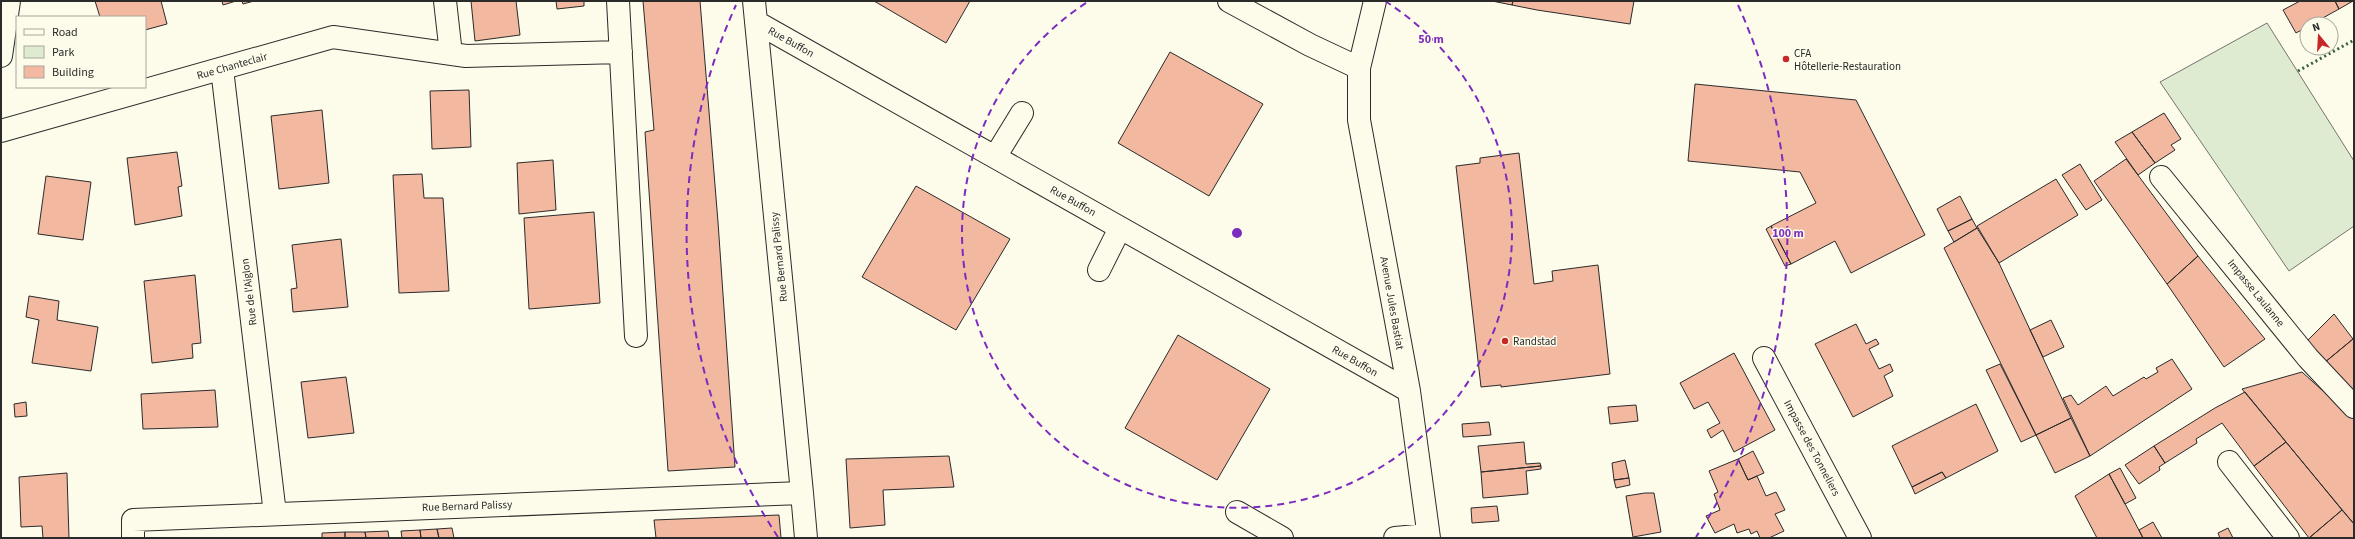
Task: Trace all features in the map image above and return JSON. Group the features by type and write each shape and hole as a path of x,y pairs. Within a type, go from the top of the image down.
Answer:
{"street":[{"path":"1,56 9,1"},
{"path":"445,1 459,55"},
{"path":"618,1 636,336"},
{"path":"1229,1 1310,45 1358,68"},
{"name":"Avenue Jules Bastiat","path":"1375,1 1358,68 1359,120 1409,391 1428,536"},
{"name":"Rue Buffon","path":"755,12 995,157 1409,391"},
{"name":"Rue Bernard Palissy","path":"755,12 806,538"},
{"name":"Rue Chanteclair","path":"1,131 333,37 459,55 621,52"},
{"name":"Rue de l'Aiglon","path":"222,69 275,514"},
{"path":"995,157 1022,113"},
{"name":"Impasse Laulanne","path":"2161,177 2308,358 2354,407"},
{"path":"1098,270 1120,228"},
{"name":"Impasse des Tonneliers","path":"1764,358 1860,538"},
{"path":"2229,462 2288,538"},
{"name":"Rue Bernard Palissy","path":"133,529 275,514 802,493"},
{"path":"1237,512 1282,538"},
{"path":"1395,538 1428,536"}],"green space":[{"path":"2267,23 2354,161 2354,226 2289,271 2160,82"}],"building":[{"path":"95,1 161,1 167,24 146,30 146,16 100,16"},
{"path":"222,1 236,1 223,5"},
{"path":"242,1 254,1 243,4"},
{"path":"471,1 516,1 520,35 475,41"},
{"path":"556,1 584,1 584,6 557,9"},
{"path":"643,1 700,1 718,222 735,467 668,471 645,132 654,130"},
{"path":"874,1 970,1 946,43"},
{"path":"1492,1 1513,1 1512,5"},
{"path":"1513,1 1634,1 1630,24 1537,10 1512,5"},
{"path":"2300,1 2335,1 2339,9 2326,16 2299,16 2299,31 2296,33 2283,10"},
{"path":"2335,1 2353,1 2339,9"},
{"path":"1170,52 1263,104 1209,196 1118,143"},
{"path":"1695,84 1856,100 1925,235 1851,273 1835,241 1791,264 1771,226 1816,203 1800,172 1688,161"},
{"path":"469,90 471,147 432,149 430,91"},
{"path":"322,110 329,183 279,189 271,116"},
{"path":"2164,113 2181,139 2171,145 2175,150 2155,163 2132,132"},
{"path":"2132,132 2155,163 2138,175 2115,142"},
{"path":"177,152 182,186 178,187 182,216 135,225 127,158"},
{"path":"1519,153 1534,284 1553,281 1552,271 1598,265 1610,374 1501,387 1501,385 1481,387 1456,166 1480,163 1480,158"},
{"path":"2126,159 2198,256 2167,284 2094,181"},
{"path":"553,160 556,210 519,214 517,163"},
{"path":"2080,164 2102,200 2086,210 2062,175"},
{"path":"422,174 424,198 443,198 449,291 399,293 393,175"},
{"path":"46,176 91,182 83,240 38,234"},
{"path":"2056,179 2078,215 1999,263 1977,226"},
{"path":"916,186 1010,239 956,330 862,277"},
{"path":"1960,196 1972,219 1948,231 1937,209"},
{"path":"594,212 600,303 529,309 524,218"},
{"path":"1972,219 1977,228 1954,242 1948,231"},
{"path":"1771,226 1791,264 1785,266 1766,229"},
{"path":"1977,228 1999,263 2071,418 2036,435 1944,248"},
{"path":"341,239 348,307 293,312 291,289 297,288 292,245"},
{"path":"2198,256 2265,339 2224,367 2167,284"},
{"path":"195,275 201,343 192,344 193,358 152,363 144,281"},
{"path":"29,296 59,301 57,320 98,327 91,371 32,363 39,320 26,317"},
{"path":"2334,314 2353,339 2324,363 2307,341"},
{"path":"2051,320 2064,347 2043,357 2030,330"},
{"path":"1856,324 1866,344 1876,339 1879,344 1869,349 1879,369 1890,364 1893,371 1884,376 1893,396 1853,417 1815,344"},
{"path":"1178,335 1270,389 1217,480 1125,428"},
{"path":"2353,339 2354,340 2354,395 2324,363"},
{"path":"1734,353 1775,430 1734,452 1723,430 1711,438 1707,430 1720,423 1708,402 1694,409 1680,383"},
{"path":"2172,359 2192,389 2090,456 2063,398 2071,395 2078,405 2106,386 2113,396 2144,377 2146,379 2158,372 2156,368"},
{"path":"2000,364 2036,435 2021,442 1986,370"},
{"path":"2302,372 2354,419 2354,524 2242,389"},
{"path":"346,377 354,433 308,438 301,382"},
{"path":"215,390 218,427 143,429 141,394"},
{"path":"2245,392 2286,442 2254,466 2222,423 2196,439 2197,443 2165,463 2154,446 2215,408"},
{"path":"26,402 27,416 15,417 14,404"},
{"path":"1976,404 1998,451 1946,478 1942,472 1912,487 1892,446"},
{"path":"1636,405 1638,421 1610,424 1608,407"},
{"path":"2071,418 2090,456 2055,473 2036,435"},
{"path":"1489,422 1491,435 1463,437 1462,424"},
{"path":"1524,442 1526,464 1540,463 1541,466 1481,472 1478,446"},
{"path":"2286,442 2342,510 2309,538 2254,466"},
{"path":"2154,446 2165,463 2159,467 2160,470 2139,484 2125,465"},
{"path":"1753,451 1764,473 1748,480 1738,459"},
{"path":"949,456 954,487 883,490 885,525 850,528 846,459"},
{"path":"1738,459 1748,480 1757,476 1766,496 1776,492 1785,510 1775,514 1784,531 1769,538 1760,538 1757,531 1751,534 1749,529 1737,533 1734,524 1715,533 1706,516 1720,510 1714,494 1718,492 1709,471"},
{"path":"1625,460 1629,478 1614,480 1612,463"},
{"path":"1541,466 1541,469 1526,471 1528,494 1483,498 1481,472"},
{"path":"2120,468 2136,498 2125,504 2109,474"},
{"path":"1942,472 1946,478 1915,494 1912,487"},
{"path":"67,473 69,538 43,538 42,526 21,527 19,477"},
{"path":"2109,474 2143,538 2097,538 2075,496"},
{"path":"1629,478 1630,485 1616,488 1614,480"},
{"path":"1654,493 1661,532 1633,537 1626,496"},
{"path":"1497,506 1499,521 1472,523 1471,508"},
{"path":"2342,510 2354,524 2354,538 2309,538"},
{"path":"779,515 781,538 656,538 654,520"},
{"path":"2153,522 2162,538 2143,538 2139,530"},
{"path":"452,528 454,538 439,538 437,529"},
{"path":"2228,528 2233,538 2220,538 2218,533"},
{"path":"437,529 439,538 421,538 420,530"},
{"path":"420,530 421,538 402,538 401,531"},
{"path":"388,531 389,538 366,538 365,532"},
{"path":"345,532 345,538 322,538 322,533"},
{"path":"345,532 365,532 366,538 345,538"}],"hedge":[{"path":"2298,71 2354,40"}],"place":[{"name":"CFA Hôtellerie-Restauration","path":"1786,59"},
{"name":"Randstad","path":"1505,341"}]}
